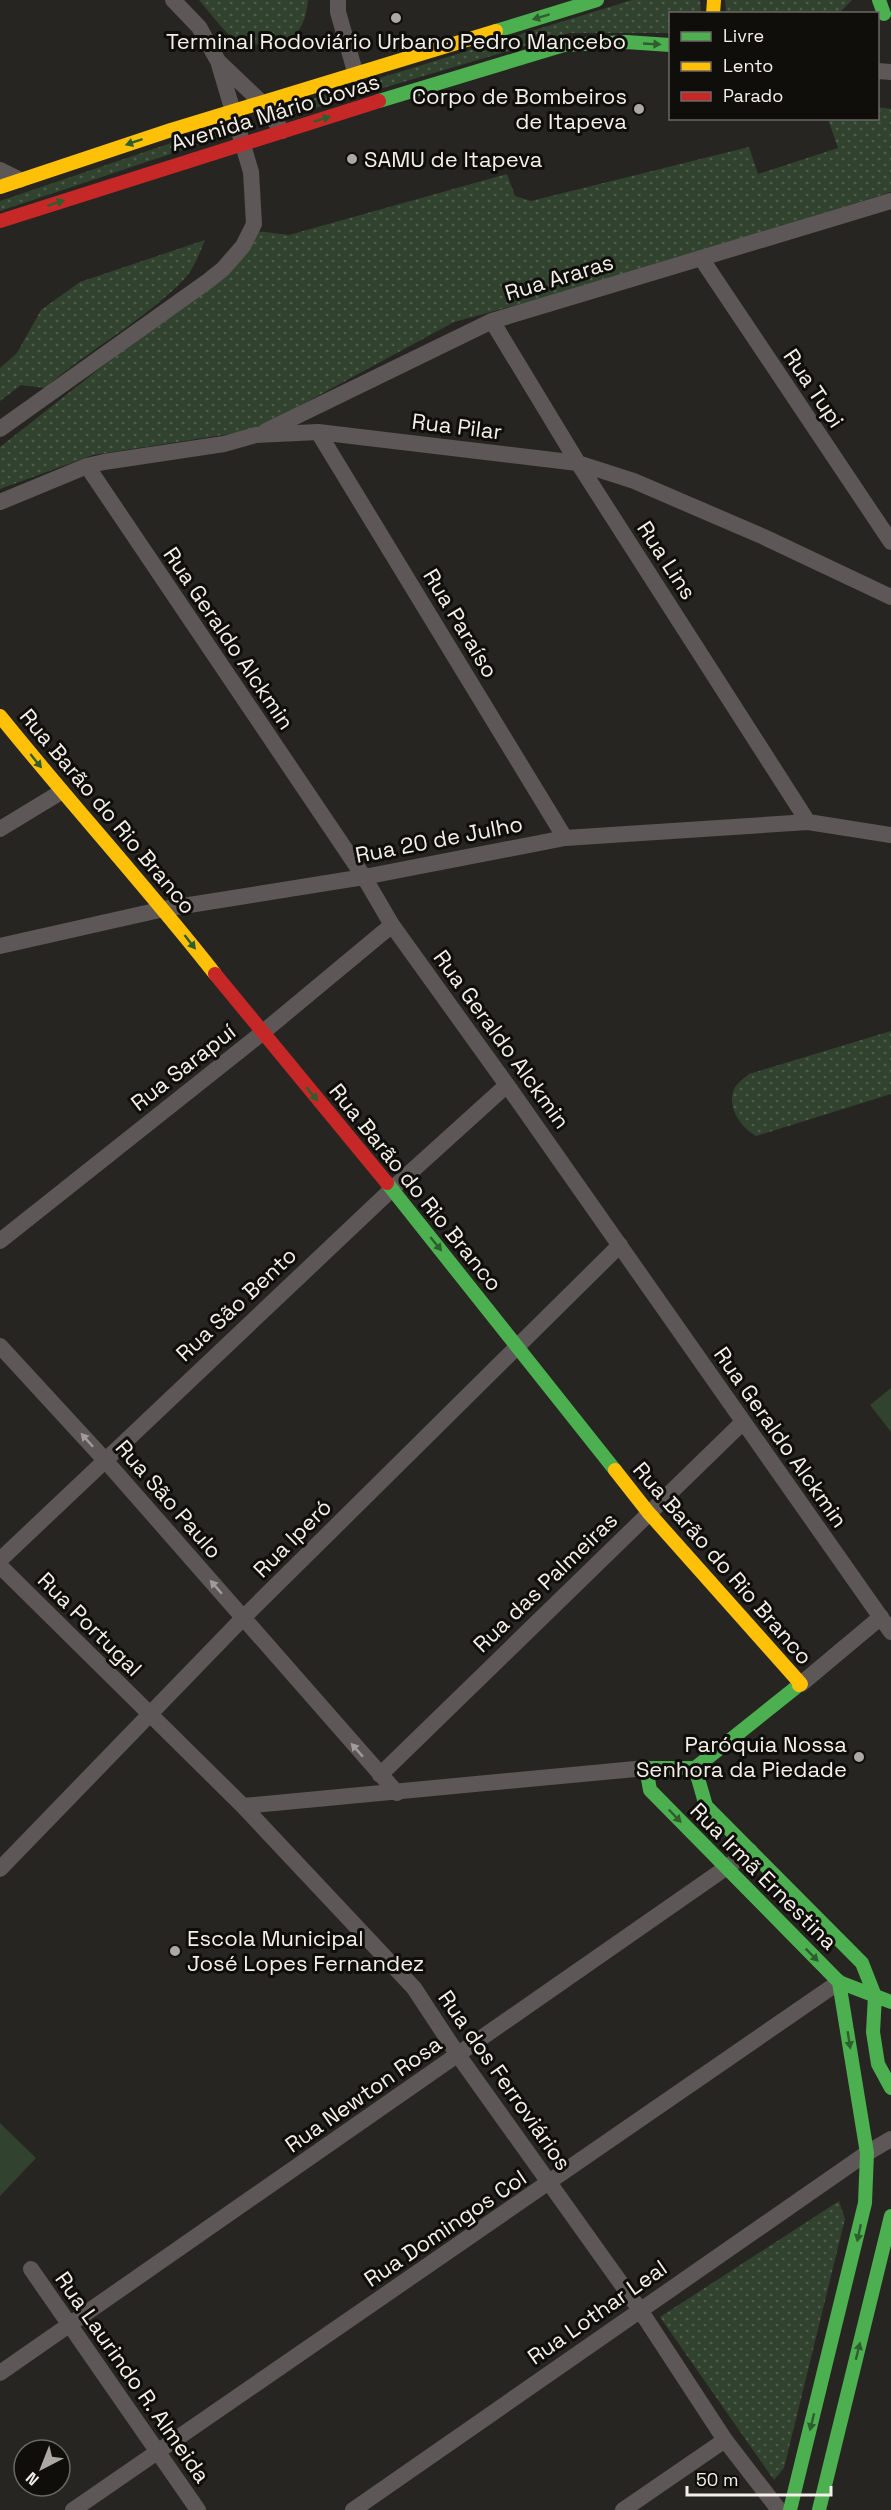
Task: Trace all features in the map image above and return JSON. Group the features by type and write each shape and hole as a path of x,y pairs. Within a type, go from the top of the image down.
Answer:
{"street":[{"path":"0,429 223,269 243,246 254,224 251,172 218,61 199,27 173,0"},
{"path":"338,0 338,12 356,75"},
{"name":"Avenida Mário Covas","path":"0,187 233,111 597,0"},
{"name":"Avenida Mário Covas","path":"0,221 242,143 564,45 626,42 669,45"},
{"path":"218,61 262,103 282,132"},
{"path":"0,170 20,180"},
{"name":"Rua Araras","path":"256,435 492,321 891,201"},
{"name":"Rua Tupi","path":"700,258 891,542"},
{"name":"Rua Lins","path":"492,321 578,463 808,822"},
{"name":"Rua Pilar","path":"0,502 87,466 224,444 256,435 318,432 578,463 634,481 764,537 891,597"},
{"name":"Rua Paraíso","path":"318,432 565,838"},
{"name":"Rua Geraldo Alckmin","path":"87,466 364,877 392,925 891,1632"},
{"name":"Rua Barão do Rio Branco","path":"0,716 61,792 164,909 262,1033 392,1189 648,1512 801,1684"},
{"path":"0,829 61,792"},
{"name":"Rua 20 de Julho","path":"0,946 164,909 364,877 565,838 808,822 891,835"},
{"name":"Rua Sarapuí","path":"0,1241 262,1033 392,925"},
{"name":"Rua São Bento","path":"0,1560 104,1459 392,1189 507,1085"},
{"name":"Rua Iperó","path":"0,1869 243,1618 620,1245"},
{"name":"Rua São Paulo","path":"0,1346 104,1459 397,1793"},
{"name":"Rua das Palmeiras","path":"380,1775 742,1422"},
{"name":"Rua Portugal","path":"0,1566 149,1714"},
{"path":"243,1806 646,1768 695,1768 881,1617"},
{"name":"Rua dos Ferroviários","path":"149,1714 243,1806 414,1988 458,2055 640,2310 725,2440 779,2510"},
{"name":"Rua Irmã Ernestina","path":"646,1768 650,1790 839,1982"},
{"name":"Rua Irmã Ernestina","path":"695,1768 706,1806 862,1963 875,1996"},
{"name":"Rua Newton Rosa","path":"0,2373 750,1851"},
{"path":"839,1982 891,2002"},
{"path":"790,2510 865,2203 867,2153 839,1982"},
{"name":"Rua Domingos Col","path":"73,2510 839,1982"},
{"path":"875,1996 873,2032 876,2053 878,2064 891,2088"},
{"name":"Rua Lothar Leal","path":"353,2510 867,2153 891,2139"},
{"path":"819,2510 891,2216"},
{"name":"Rua Laurindo R. Almeida","path":"31,2270 198,2510"},
{"path":"623,2510 725,2440"}],"green space":[{"path":"199,0 308,0 304,20 298,31 276,43 257,45 233,38"},
{"path":"632,0 700,0 701,12 669,12 669,33 569,33 288,116 283,108"},
{"path":"725,0 852,0 840,12 726,12"},
{"path":"879,107 891,109 891,192 616,278 454,322 255,430 93,455 0,489 0,447 230,266 256,231 289,235 507,174 515,196 531,201 749,147 758,174 838,148 828,120 879,120"},
{"path":"233,122 236,132 0,211 0,201"},
{"path":"205,240 197,260 186,277 153,307 45,388 21,385 0,401 0,368 17,353 41,310 80,282"},
{"path":"891,1031 891,1094 756,1136 737,1118 732,1099 733,1092 737,1084 749,1074"},
{"path":"891,1388 891,1432 870,1405"},
{"path":"0,2123 36,2158 0,2196"},
{"path":"839,2201 845,2219 784,2468 774,2480 660,2317"}],"traffic: fast":[{"path":"496,31 597,0"},
{"path":"879,0 884,14"},
{"path":"379,101 564,45 626,42 669,45"},
{"path":"387,1183 615,1470"},
{"path":"799,1685 695,1768 646,1768 650,1790 839,1982 891,2002"},
{"path":"695,1768 706,1806 862,1963 875,1996 873,2032 878,2064 891,2088"},
{"path":"790,2510 865,2203 867,2153 839,1982"},
{"path":"819,2510 891,2216"}],"traffic: slow":[{"path":"713,12 714,0"},
{"path":"0,187 171,130 496,31"},
{"path":"0,716 215,974"},
{"path":"615,1470 648,1512 801,1684 799,1685"}],"traffic: jam":[{"path":"0,221 379,101"},
{"path":"215,974 387,1183"}],"place":[{"name":"Terminal Rodoviário Urbano Pedro Mancebo","path":"396,18"},
{"name":"Corpo de Bombeiros de Itapeva","path":"639,109"},
{"name":"SAMU de Itapeva","path":"352,159"},
{"name":"Paróquia Nossa Senhora da Piedade","path":"859,1757"},
{"name":"Escola Municipal José Lopes Fernandez","path":"175,1951"}]}
